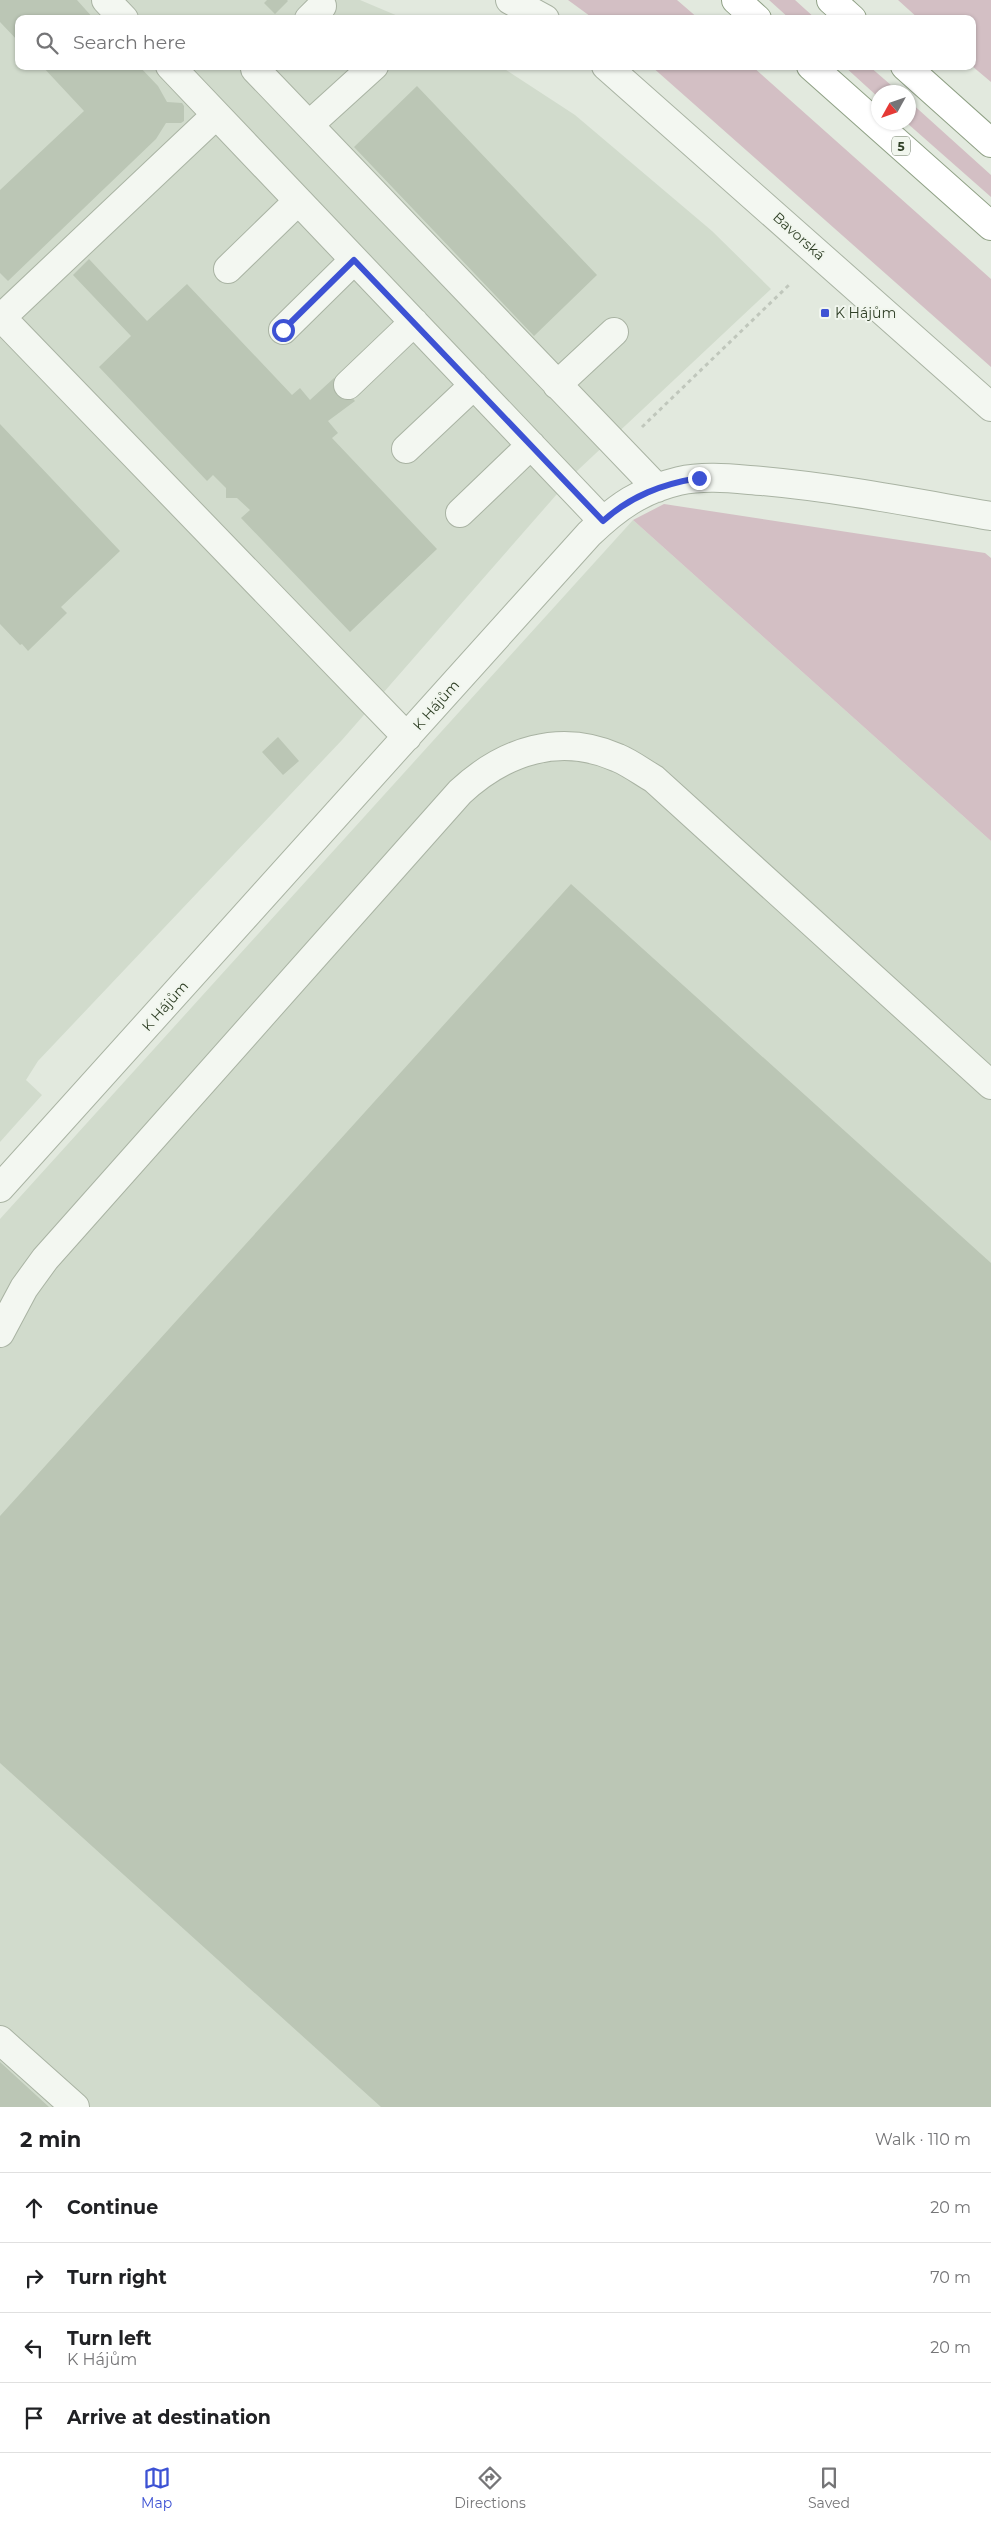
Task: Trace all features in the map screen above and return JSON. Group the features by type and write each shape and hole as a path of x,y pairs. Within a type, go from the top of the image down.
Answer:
{"highway":[{"path":"736,0 753,15"},
{"path":"830,0 847,15"},
{"name":"5","path":"816,70 991,226"},
{"path":"909,70 991,143"}],"street":[{"path":"106,0 120,15"},
{"path":"510,0 538,15"},
{"path":"174,70 603,521"},
{"path":"256,70 657,488"},
{"path":"309,125 370,70"},
{"name":"Bavorská","path":"611,70 991,407"},
{"path":"216,115 1,317 407,737"},
{"path":"228,268 298,201"},
{"path":"283,330 354,260"},
{"path":"348,385 414,322"},
{"path":"557,385 614,332"},
{"path":"406,449 474,385"},
{"path":"460,512 531,445"},
{"name":"K Hájům","path":"0,1188 603,521 621,505 657,488 679,481 714,478 822,486 991,516"},
{"path":"0,1333 24,1288 45,1258 460,792 494,764 524,751 555,747 584,748 618,758 654,780 991,1085"},
{"path":"0,2040 74,2107"}],"path":[{"path":"625,456 626,442 790,284"}],"shaded area":[{"path":"0,0 360,0 396,15 15,15 15,70 506,70 575,115 712,231 771,289 578,470 342,740 38,1061 26,1080 42,1095 0,1142"},
{"path":"568,0 677,0 694,15 589,15"},
{"path":"769,0 795,0 812,15 786,15"},
{"path":"898,0 991,0 991,82 976,69 976,15 915,15"},
{"path":"656,70 756,70 991,279 991,367"},
{"path":"848,70 874,70 891,85 871,85 871,91"},
{"path":"916,107 991,175 991,197 915,130"},
{"path":"664,504 985,553 991,558 991,841 633,520"},
{"path":"633,520 991,841 991,2107 0,2107 0,1219"}],"building":[{"path":"0,0 77,0 90,15 15,15 15,38 0,22"},
{"path":"267,0 288,1 275,14 264,3"},
{"path":"46,70 143,70 158,86 167,102 182,103 184,106 184,121 181,123 166,123 156,139 8,281 0,273 0,190 84,111"},
{"path":"417,86 597,275 534,336 354,147"},
{"path":"89,259 147,321 187,284 292,395 300,388 310,400 334,378 355,401 328,421 338,433 332,438 437,549 350,632 241,518 250,510 237,498 226,498 226,488 213,475 207,481 99,367 131,336 73,275"},
{"path":"0,424 120,551 61,607 67,613 28,651 0,624"},
{"path":"278,737 299,761 283,775 262,752"},
{"path":"571,884 991,1263 991,2107 381,2107 0,1763 0,1516"},
{"path":"0,2062 49,2107 0,2107"}],"place":[{"name":"K Hájům","path":"825,313"}],"route":[{"path":"283,330 354,260 603,521 621,505 638,496 679,481 699,478"}]}
